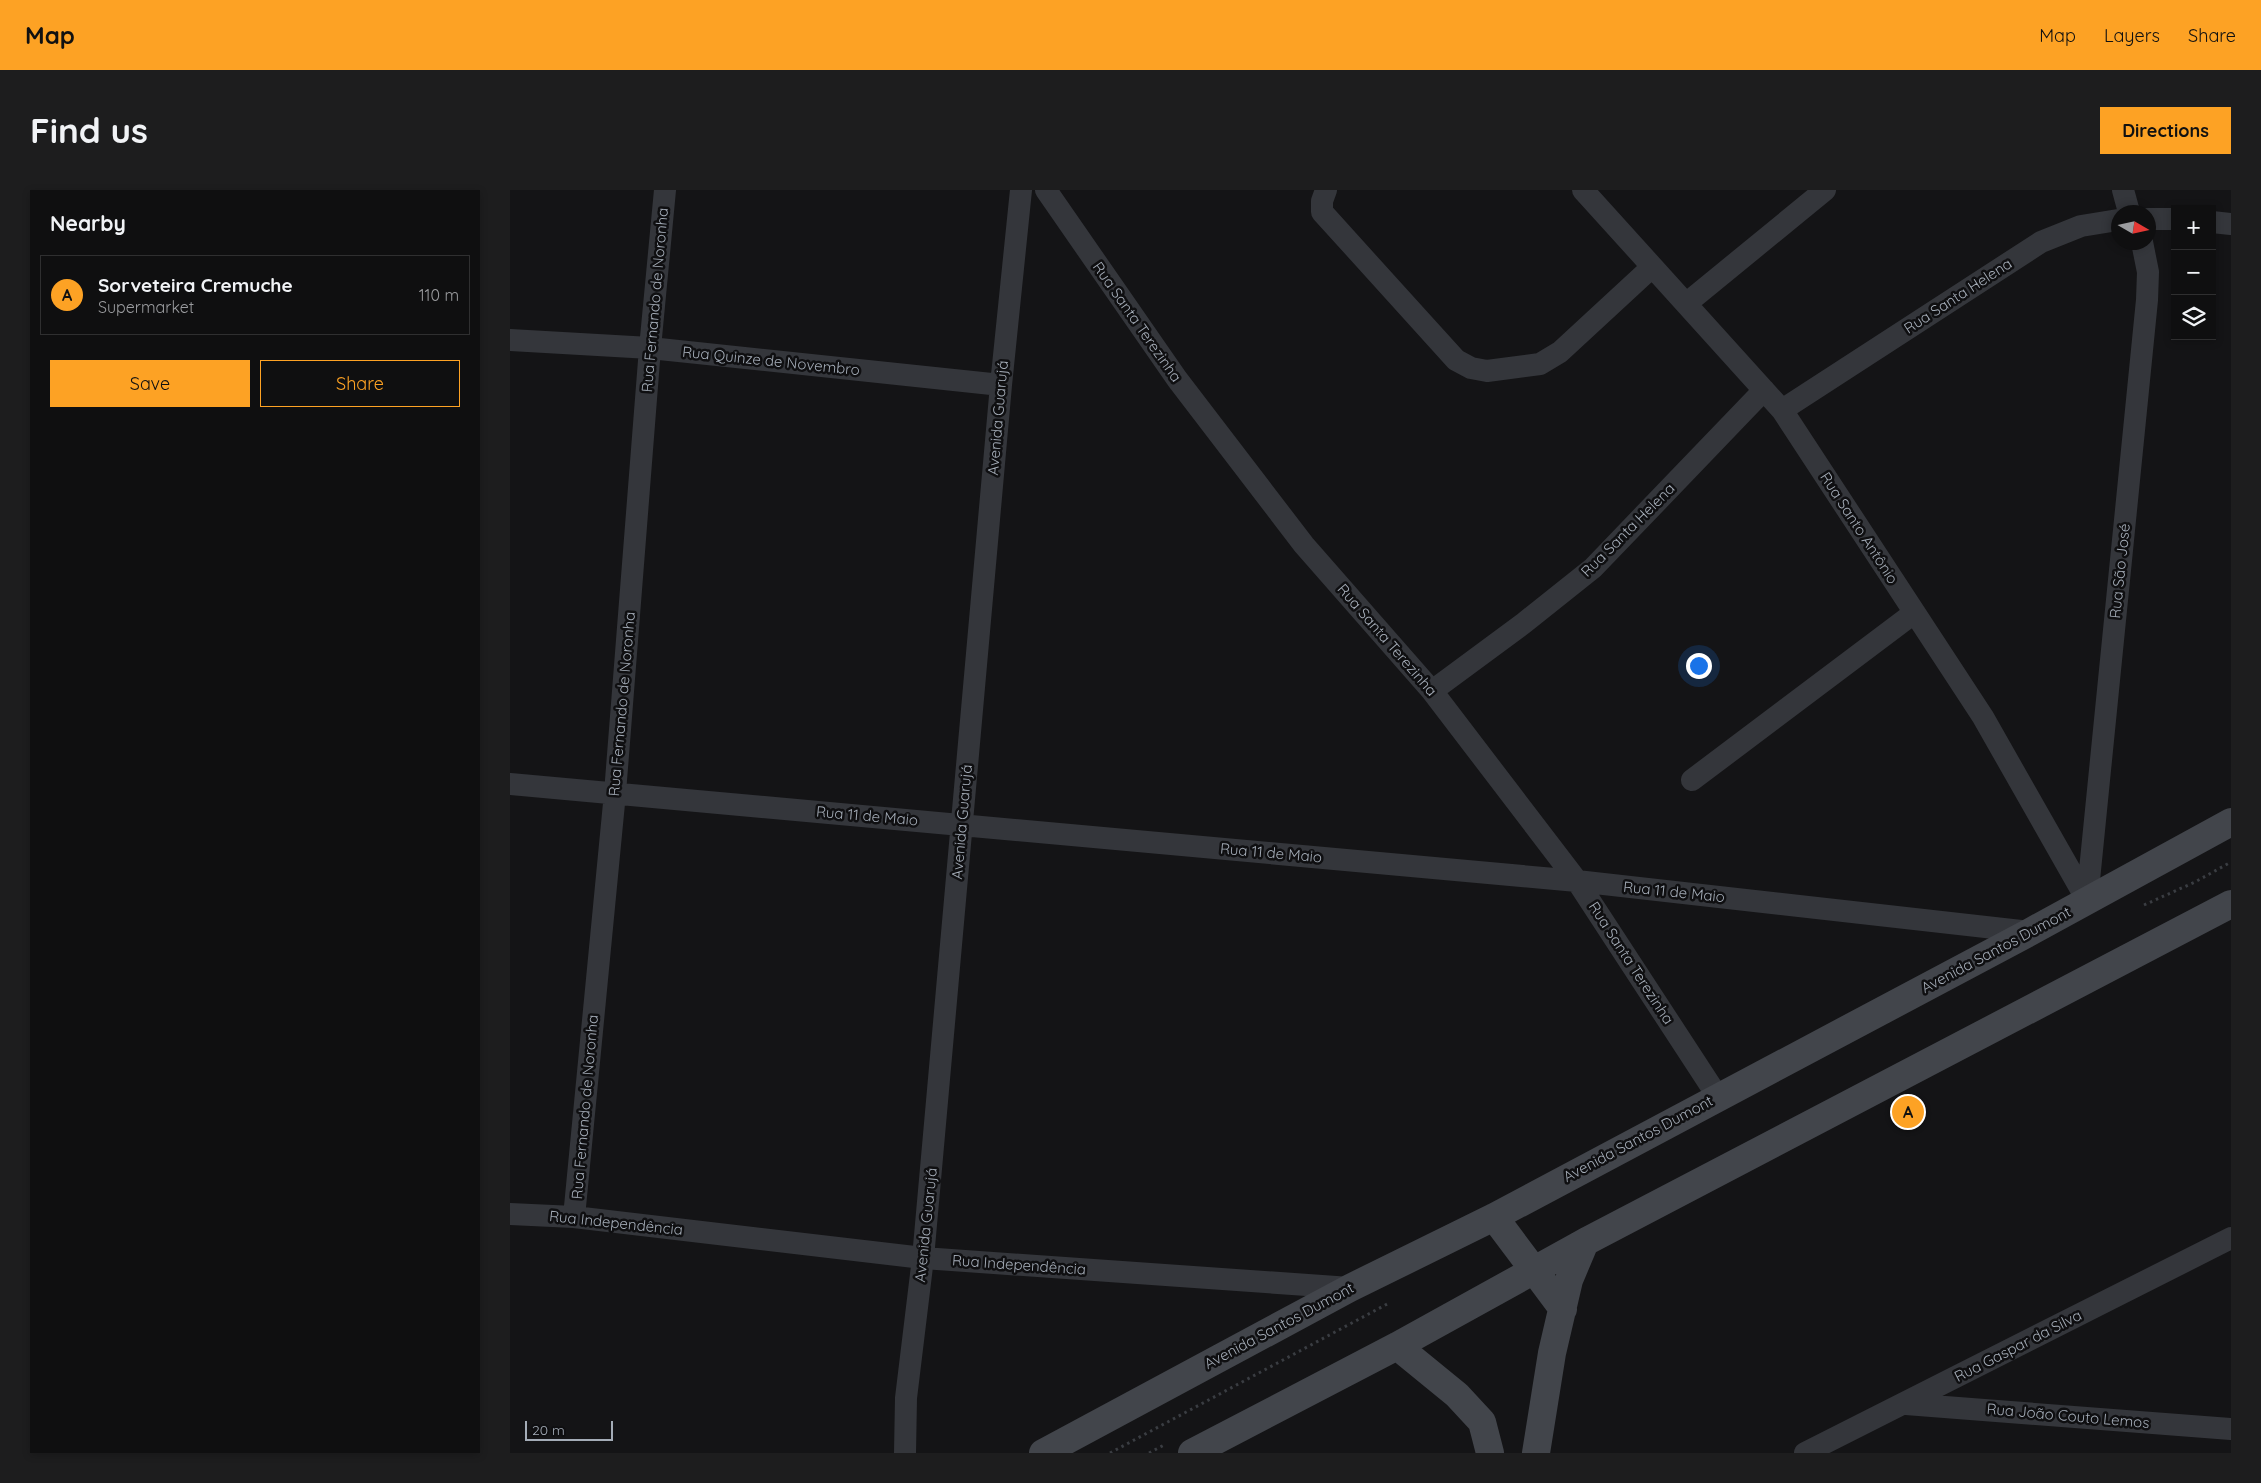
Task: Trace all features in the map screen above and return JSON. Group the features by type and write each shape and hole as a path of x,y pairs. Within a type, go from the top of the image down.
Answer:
{"main road":[{"name":"Avenida Santos Dumont","path":"1043,1453 1350,1288 1494,1217 2030,932 2231,822"},
{"path":"1192,1453 1397,1346 1585,1242 2231,904"},
{"path":"1494,1217 1563,1309"},
{"path":"1536,1453 1552,1352 1569,1280 1585,1242"},
{"path":"1397,1346 1457,1395 1482,1422 1490,1453"}],"street":[{"name":"Rua Fernando de Noronha","path":"574,1217 615,793 650,348 665,190"},
{"name":"Avenida Guarujá","path":"905,1453 906,1398 923,1258 1001,385 1021,190"},
{"name":"Rua Santa Terezinha","path":"1046,190 1177,379 1298,537 1432,691 1577,881 1718,1097"},
{"path":"1326,190 1322,201 1322,212 1456,360 1472,368 1500,370 1540,364 1560,352 1652,267"},
{"name":"Rua Santo Antônio","path":"1583,190 1782,410 1983,717 2087,900"},
{"path":"1687,303 1825,190"},
{"path":"2124,190 2127,205"},
{"path":"2156,219 2171,219"},
{"name":"Rua Santa Helena","path":"1782,410 2040,242 2081,226 2111,221"},
{"path":"2216,222 2231,224"},
{"name":"Rua São José","path":"2087,900 2147,300 2148,272 2144,250"},
{"name":"Rua Quinze de Novembro","path":"510,340 650,348 1001,385"},
{"name":"Rua Santa Helena","path":"1432,691 1524,623 1593,568 1764,390"},
{"path":"1692,780 1914,614"},
{"name":"Rua 11 de Maio","path":"510,784 1577,881 2030,932"},
{"name":"Rua Independência","path":"510,1214 574,1217 923,1258 1350,1288"},
{"name":"Rua Gaspar da Silva","path":"1805,1453 1845,1443 1904,1404 2231,1238"},
{"name":"Rua João Couto Lemos","path":"1904,1404 2231,1429"}],"place":[{"name":"Sorveteira Cremuche","path":"1908,1112"}]}
